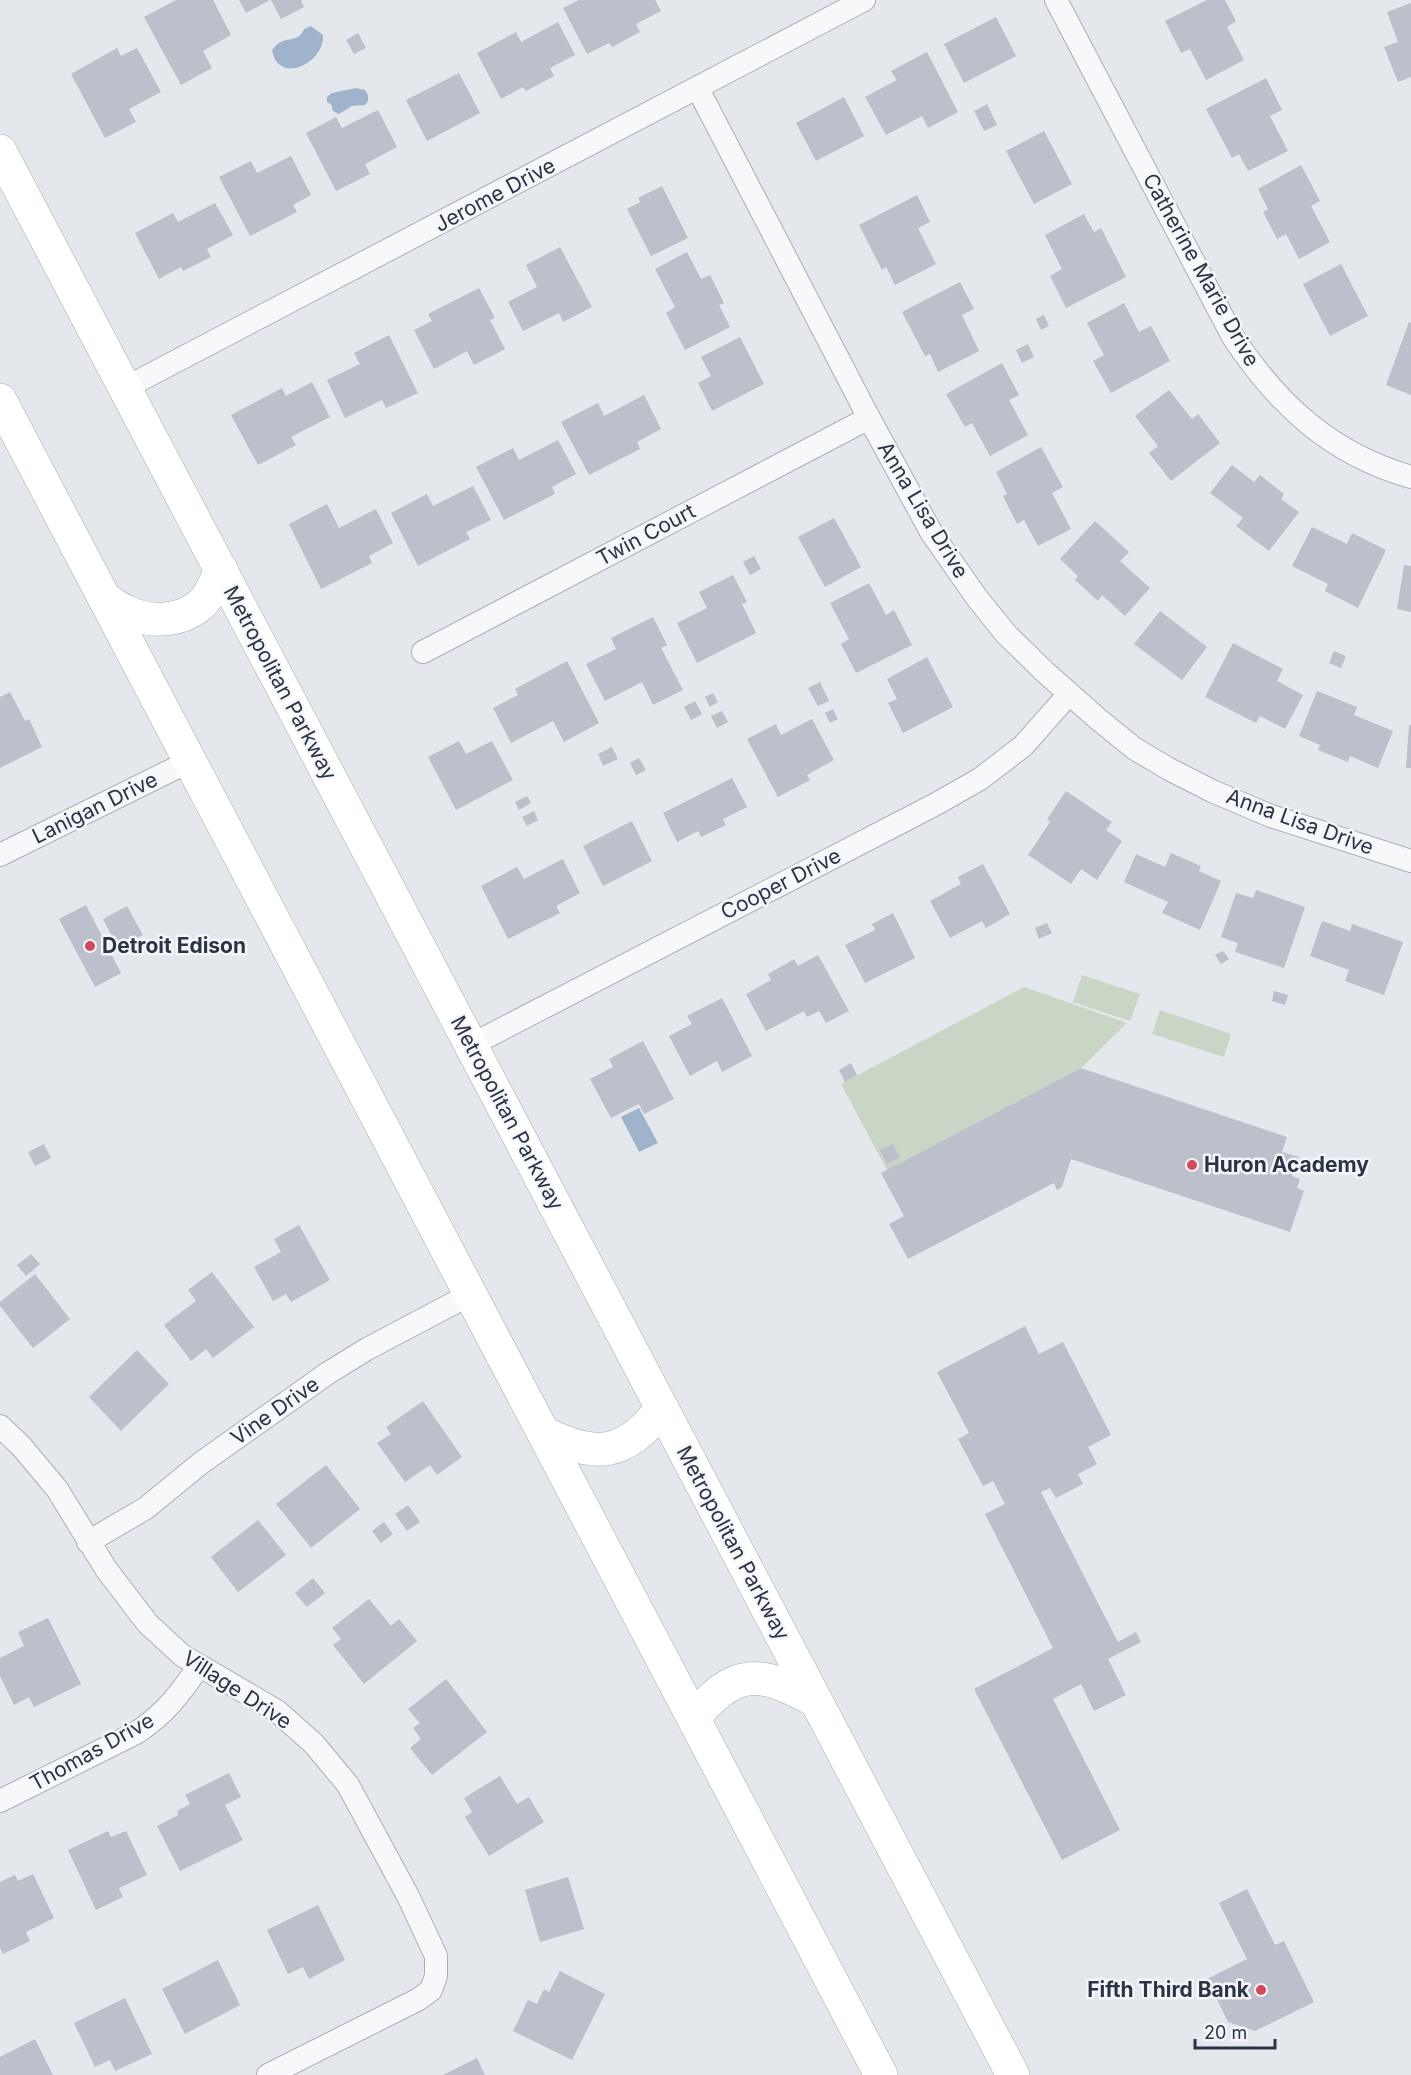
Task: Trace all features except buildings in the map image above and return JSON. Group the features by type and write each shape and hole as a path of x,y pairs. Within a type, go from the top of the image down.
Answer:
{"main road":[{"name":"Metropolitan Parkway","path":"0,151 1013,2075"},
{"path":"0,400 881,2075"},
{"path":"105,599 126,612 145,618 161,620 175,618 190,613 201,604 211,592 221,569"},
{"path":"544,1433 568,1445 589,1450 609,1449 626,1443 639,1434 662,1408"},
{"path":"694,1718 728,1684 743,1679 761,1678 778,1682 816,1701"}],"street":[{"name":"Jerome Drive","path":"125,388 864,0"},
{"name":"Catherine Marie Drive","path":"1056,0 1233,337 1253,367 1280,399 1309,424 1350,453 1411,477"},
{"name":"Anna Lisa Drive","path":"698,89 930,532 954,567 1006,633 1069,694 1135,749 1169,769 1212,791 1271,816 1411,861"},
{"name":"Twin Court","path":"423,652 869,418"},
{"name":"Cooper Drive","path":"471,1045 926,810 980,779 1023,746 1069,694"},
{"name":"Lanigan Drive","path":"0,855 190,761"},
{"name":"Vine Drive","path":"88,1542 146,1508 201,1463 328,1373 471,1294"},
{"name":"Village Drive","path":"0,1426 21,1446 57,1489 88,1542 127,1599 148,1624 183,1656 277,1711 314,1744 348,1785 403,1886 436,1956 436,1976 431,1990 419,1999 268,2075"},
{"name":"Thomas Drive","path":"0,1801 136,1733 153,1722 168,1708 199,1666"}],"green space":[{"path":"1082,975 1140,994 1130,1021 1073,1002"},
{"path":"1024,987 1127,1023 1081,1068 887,1170 841,1084"},
{"path":"1160,1010 1231,1034 1224,1057 1152,1034"}],"water":[{"path":"311,26 323,35 322,45 317,54 309,62 300,66 283,67 276,61 272,50 282,42 298,37 304,29"},
{"path":"356,88 365,90 368,95 365,105 352,106 339,114 333,111 331,104 327,102 327,97 332,93"},
{"path":"639,1108 658,1143 639,1152 621,1117"}],"place":[{"name":"Detroit Edison","path":"90,946"},
{"name":"Huron Academy","path":"1192,1165"},
{"name":"Fifth Third Bank","path":"1261,1990"}]}
